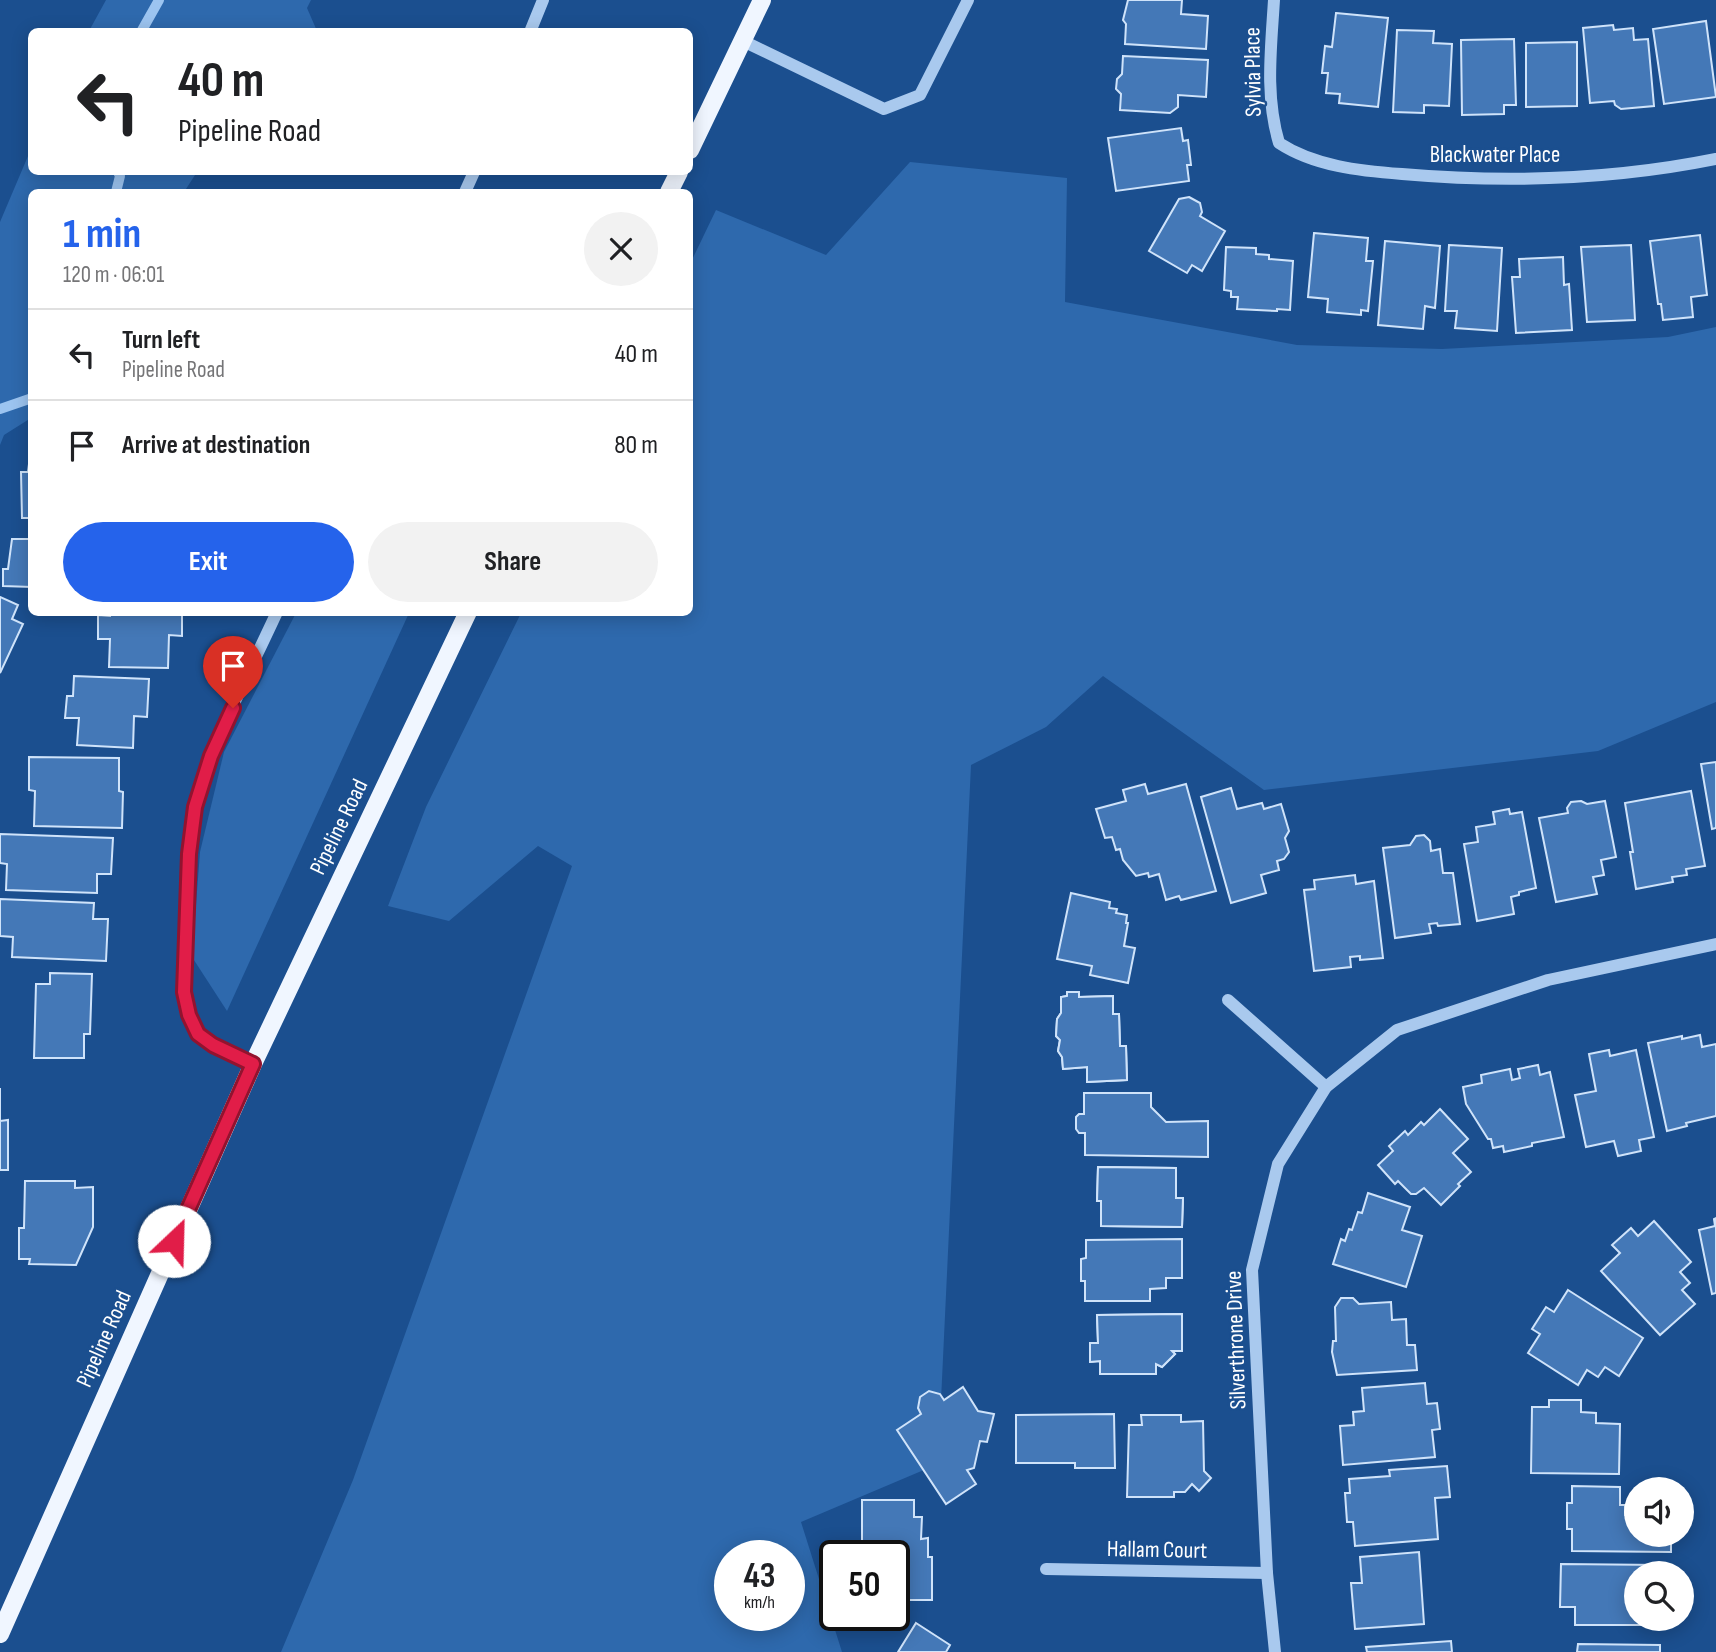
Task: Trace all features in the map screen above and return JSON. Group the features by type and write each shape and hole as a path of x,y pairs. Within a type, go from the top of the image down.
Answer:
{"main road":[{"path":"693,143 762,0"},
{"name":"Pipeline Road","path":"0,1634 253,1064 466,616"}],"street":[{"path":"532,28 543,0"},
{"path":"741,40 884,109 920,95 968,0"},
{"name":"Sylvia Place","path":"1274,0 1269,91 1272,119 1279,143"},
{"name":"Blackwater Place","path":"1279,143 1310,160 1378,172 1454,179 1550,179 1686,165 1716,159"},
{"path":"253,1064 213,1045 198,1034 189,1015 184,992 189,854 195,807 211,756 275,616"},
{"name":"Silverthrone Drive","path":"1275,1652 1267,1573 1252,1270 1278,1164 1326,1087 1397,1030 1548,980 1716,944"},
{"path":"1228,999 1326,1087"},
{"name":"Hallam Court","path":"1046,1570 1267,1573"}],"shaded area":[{"path":"106,0 311,0 307,8 316,28 91,28"},
{"path":"28,156 28,175 195,175 186,189 28,189 28,420 4,435 0,445 0,222"},
{"path":"910,162 1067,178 1065,302 1297,345 1442,349 1668,337 1716,327 1716,702 1598,751 1264,790 1103,676 1046,727 971,765 938,1464 801,1522 819,1579 819,1631 835,1631 842,1652 281,1652 353,1480 572,866 538,846 449,921 388,906 426,807 520,616 693,616 693,258 716,210 826,255"},
{"path":"294,616 408,616 227,1011 192,957 200,852 224,752"}],"building":[{"path":"1128,0 1182,0 1181,14 1208,16 1206,49 1125,44 1126,24 1123,20"},
{"path":"1336,13 1388,18 1378,107 1339,103 1340,94 1326,93 1328,73 1322,73 1325,46 1332,47"},
{"path":"1706,21 1716,97 1664,104 1653,29"},
{"path":"1613,25 1614,30 1633,28 1634,40 1648,39 1654,106 1621,109 1614,101 1590,103 1583,28"},
{"path":"1397,30 1434,31 1433,43 1452,44 1449,106 1424,105 1424,113 1393,112"},
{"path":"1514,39 1516,105 1504,105 1504,114 1462,115 1461,40"},
{"path":"1577,42 1577,106 1526,107 1526,43"},
{"path":"1123,56 1208,60 1206,97 1178,95 1178,107 1170,113 1120,110 1121,94 1116,89 1117,79 1122,74"},
{"path":"1181,128 1183,141 1188,140 1191,165 1187,165 1189,181 1116,191 1108,138"},
{"path":"1189,197 1200,203 1200,216 1225,231 1202,271 1192,265 1187,273 1149,251 1179,199"},
{"path":"1314,233 1368,238 1366,261 1373,261 1368,311 1361,310 1361,315 1327,312 1328,299 1308,297"},
{"path":"1700,235 1707,295 1691,297 1693,317 1663,320 1661,304 1658,304 1650,241"},
{"path":"1385,241 1440,246 1435,308 1425,306 1423,329 1378,325"},
{"path":"1449,245 1502,248 1497,331 1455,328 1457,311 1445,311"},
{"path":"1631,245 1635,320 1587,322 1581,247"},
{"path":"1226,247 1256,248 1256,254 1269,255 1269,259 1293,261 1290,310 1237,309 1238,297 1231,297 1231,291 1224,290"},
{"path":"1563,257 1564,285 1569,284 1572,330 1516,333 1512,277 1520,277 1519,259"},
{"path":"21,472 28,472 28,518 22,518"},
{"path":"12,539 28,539 28,587 3,586 3,569 8,569"},
{"path":"0,597 18,605 12,619 23,624 0,673"},
{"path":"98,616 182,616 182,636 169,635 168,668 109,667 110,639 98,639"},
{"path":"74,676 149,679 147,717 134,716 133,748 77,745 79,718 65,718 67,696 73,696"},
{"path":"29,757 119,758 119,791 123,792 122,828 34,826 35,791 29,790"},
{"path":"1716,762 1716,828 1712,829 1701,764"},
{"path":"1145,784 1148,794 1186,784 1216,891 1181,900 1179,896 1166,900 1159,874 1149,877 1148,873 1136,876 1123,860 1120,849 1116,850 1112,837 1105,838 1096,809 1126,801 1123,790"},
{"path":"1231,788 1237,809 1262,803 1264,809 1281,804 1289,831 1285,838 1289,852 1284,859 1277,861 1279,870 1261,875 1266,893 1231,903 1201,797"},
{"path":"1691,791 1705,866 1686,869 1687,875 1672,877 1673,882 1636,889 1625,803"},
{"path":"1581,801 1587,804 1605,801 1616,857 1601,860 1604,875 1593,877 1597,894 1556,902 1539,818 1568,813 1567,808 1571,802"},
{"path":"1509,809 1510,814 1522,812 1536,888 1511,897 1514,914 1477,921 1464,844 1478,842 1476,827 1495,824 1493,812"},
{"path":"0,834 113,838 111,874 97,874 97,893 6,890 7,864 0,863"},
{"path":"1424,835 1430,841 1431,851 1440,849 1443,873 1453,873 1460,924 1429,924 1431,933 1395,938 1383,848 1410,845 1416,836"},
{"path":"1355,875 1356,884 1374,881 1383,958 1360,960 1360,956 1350,957 1351,967 1314,971 1304,890 1315,889 1314,880"},
{"path":"1071,893 1110,902 1109,908 1117,909 1116,913 1127,915 1124,946 1135,948 1128,983 1090,975 1092,966 1057,959"},
{"path":"0,899 94,903 93,919 108,919 106,961 12,957 13,937 0,936"},
{"path":"50,973 92,974 90,1034 84,1034 84,1058 34,1058 36,984 50,984"},
{"path":"1067,992 1079,992 1079,997 1113,996 1113,1014 1119,1014 1120,1046 1126,1046 1127,1080 1087,1082 1087,1067 1063,1069 1062,1057 1058,1051 1060,1040 1056,1036 1061,997 1067,996"},
{"path":"1067,992 1079,992 1079,997 1113,996 1113,1014 1119,1014 1120,1046 1126,1046 1127,1080 1087,1082 1087,1067 1063,1069 1062,1057 1058,1051 1060,1040 1056,1036 1061,997 1067,996"},
{"path":"1700,1035 1702,1047 1716,1044 1716,1116 1667,1131 1648,1043"},
{"path":"1609,1050 1610,1056 1636,1050 1654,1137 1639,1140 1641,1151 1618,1156 1614,1141 1586,1147 1575,1095 1596,1091 1589,1054"},
{"path":"1538,1065 1540,1075 1550,1072 1564,1137 1504,1152 1503,1146 1493,1148 1491,1139 1488,1139 1466,1104 1463,1087 1482,1083 1481,1075 1510,1069 1512,1080 1520,1078 1518,1069"},
{"path":"1084,1093 1151,1093 1151,1107 1166,1122 1208,1121 1208,1157 1085,1155 1085,1133 1079,1133 1076,1129 1076,1117 1084,1114"},
{"path":"1440,1109 1468,1139 1453,1153 1471,1172 1441,1205 1424,1188 1411,1194 1398,1181 1395,1184 1378,1165 1393,1151 1389,1146 1405,1131 1408,1135 1421,1122 1424,1125"},
{"path":"8,1120 8,1170 0,1170 0,1121"},
{"path":"1098,1167 1176,1168 1176,1198 1183,1198 1182,1227 1101,1226 1101,1201 1097,1201"},
{"path":"1098,1167 1176,1168 1176,1198 1183,1198 1182,1227 1101,1226 1101,1201 1097,1201"},
{"path":"25,1181 75,1181 75,1188 93,1187 93,1227 76,1265 29,1264 30,1259 19,1259 19,1228 24,1228"},
{"path":"1368,1193 1410,1207 1402,1230 1422,1236 1406,1287 1333,1264 1341,1239 1345,1241 1358,1212 1362,1213"},
{"path":"1716,1218 1716,1293 1712,1294 1699,1230 1715,1226"},
{"path":"1654,1221 1691,1262 1680,1272 1690,1283 1682,1290 1695,1304 1660,1335 1601,1271 1620,1253 1612,1245 1631,1228 1638,1236"},
{"path":"1182,1239 1182,1278 1166,1278 1166,1288 1150,1289 1150,1301 1085,1301 1081,1259 1086,1258 1086,1240"},
{"path":"1568,1290 1643,1338 1619,1376 1605,1367 1598,1377 1587,1370 1578,1385 1528,1353 1540,1334 1532,1329 1546,1307 1554,1312"},
{"path":"1341,1298 1353,1298 1359,1304 1391,1302 1392,1320 1406,1319 1407,1345 1415,1345 1417,1370 1337,1375 1332,1352 1333,1341 1336,1341 1335,1307"},
{"path":"1182,1314 1182,1351 1172,1351 1175,1354 1162,1367 1156,1364 1156,1374 1100,1374 1100,1361 1090,1362 1090,1343 1098,1343 1097,1315"},
{"path":"1182,1314 1182,1351 1172,1351 1175,1354 1162,1367 1156,1364 1156,1374 1100,1374 1100,1361 1090,1362 1090,1343 1098,1343 1097,1315"},
{"path":"1425,1383 1427,1404 1437,1403 1440,1429 1432,1430 1435,1457 1343,1465 1340,1426 1354,1425 1353,1412 1364,1411 1362,1388"},
{"path":"963,1387 978,1411 994,1414 987,1442 980,1441 974,1468 967,1470 976,1484 946,1504 897,1430 921,1414 918,1408 920,1397 929,1391 940,1394 944,1400"},
{"path":"1549,1400 1581,1400 1581,1412 1596,1413 1596,1423 1620,1424 1619,1474 1531,1473 1532,1407 1549,1407"},
{"path":"1114,1414 1115,1468 1075,1468 1075,1463 1016,1463 1016,1415"},
{"path":"1141,1415 1181,1415 1181,1422 1203,1421 1204,1471 1211,1478 1199,1491 1192,1484 1185,1492 1174,1492 1174,1497 1127,1497 1129,1425 1142,1425"},
{"path":"1447,1466 1450,1497 1435,1498 1438,1539 1355,1546 1353,1522 1347,1522 1345,1493 1350,1493 1349,1479 1390,1476 1389,1470"},
{"path":"1572,1486 1620,1487 1620,1505 1624,1505 1624,1547 1671,1547 1671,1552 1572,1551 1572,1529 1567,1529 1567,1503 1572,1503"},
{"path":"862,1500 914,1500 914,1517 922,1517 921,1539 928,1538 928,1557 932,1557 932,1600 910,1600 910,1540 862,1540"},
{"path":"1419,1552 1424,1624 1355,1629 1351,1583 1362,1583 1360,1557"},
{"path":"1561,1564 1624,1565 1624,1625 1575,1625 1575,1607 1560,1607"},
{"path":"916,1623 950,1645 946,1652 898,1652"},
{"path":"1451,1641 1452,1652 1367,1652 1366,1647"},
{"path":"1578,1644 1660,1645 1660,1652 1577,1652"}],"waterway":[{"path":"143,28 159,0"},
{"path":"117,189 120,175"},
{"path":"0,409 28,399"}],"route":[{"path":"174,1241 253,1064 213,1045 198,1034 189,1015 184,992 189,854 195,807 211,756 233,708"}]}
